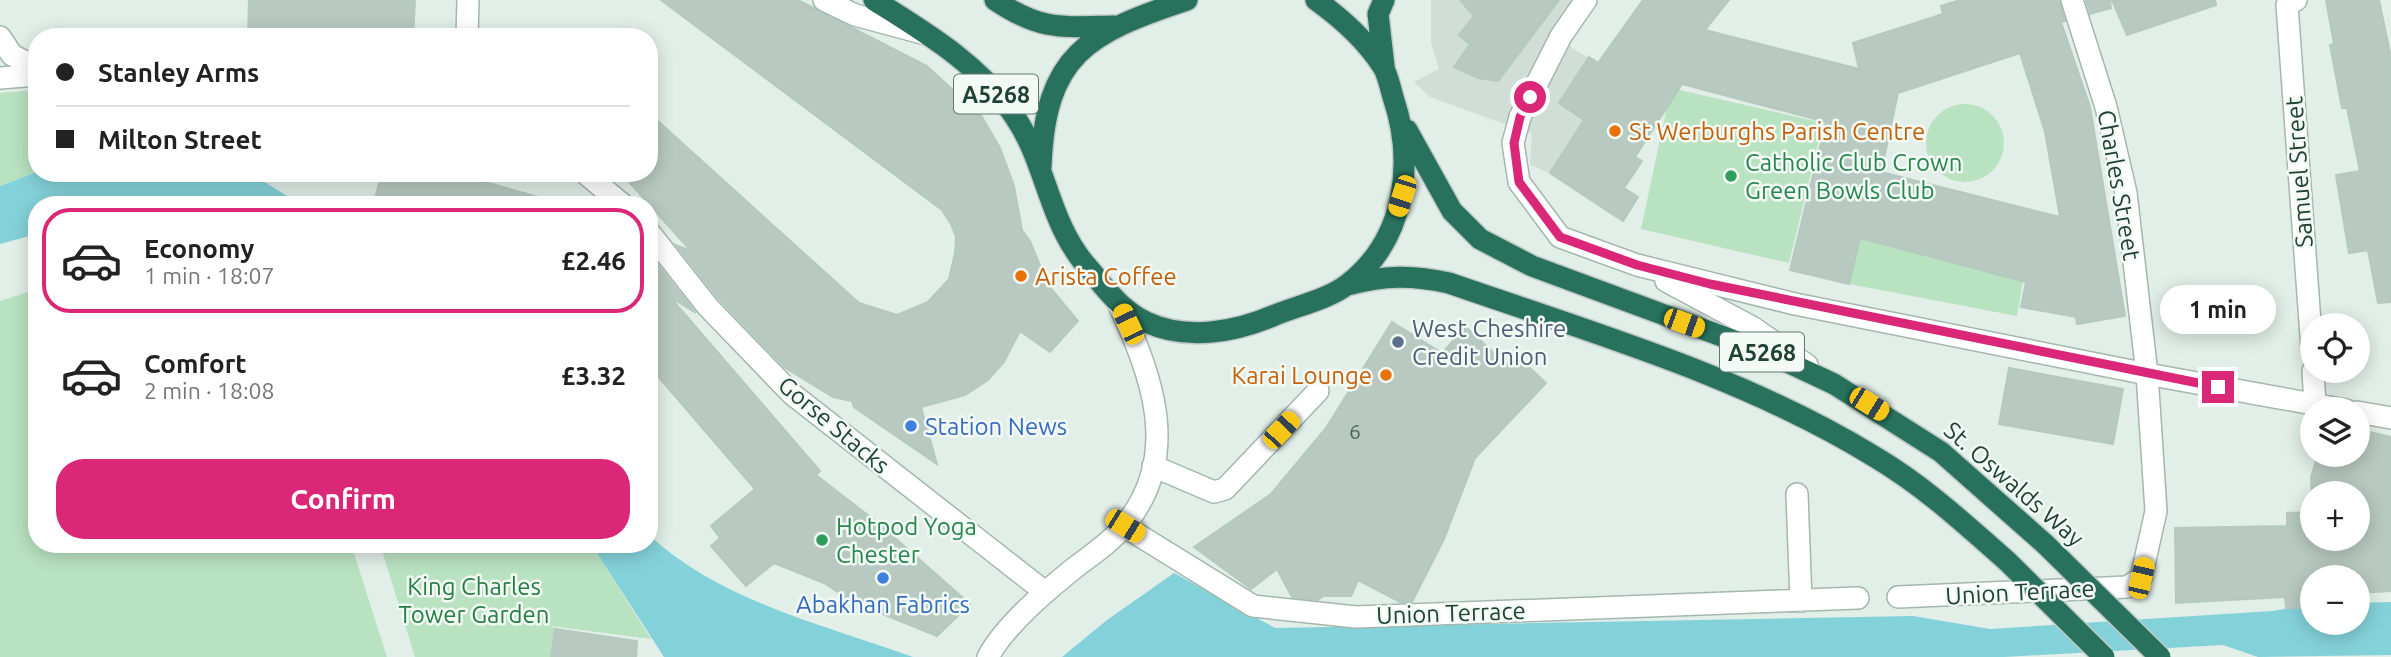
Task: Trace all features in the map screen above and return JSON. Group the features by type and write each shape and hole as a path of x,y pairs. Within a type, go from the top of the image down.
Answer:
{"highway":[{"name":"A5268","path":"874,0 931,35 988,83 1016,118 1041,169 1075,251 1119,305"},
{"name":"A5268","path":"995,0 1023,19 1058,27 1114,26"},
{"name":"A5268","path":"1041,169 1042,127 1056,81 1078,51 1114,26 1187,0"},
{"path":"1316,0 1350,26 1384,68"},
{"path":"1119,305 1148,323 1181,331 1214,333 1254,324 1346,285 1372,260 1391,232 1402,196 1406,159 1401,120 1384,68 1378,14 1384,0"},
{"name":"St. Oswalds Way","path":"1401,120 1452,211 1480,239 1532,267 1770,354 1834,384 1941,452 2045,544 2160,657"},
{"name":"A5268","path":"1346,285 1376,278 1407,276 1449,283 1749,392 1798,414 1884,463 1941,503 2008,562 2104,657"}],"street":[{"path":"467,28 468,0"},
{"path":"824,0 855,15 931,35"},
{"path":"1586,0 1561,36 1520,117 1514,143 1519,182 1560,237 1637,265 1795,303 2147,374 2300,401"},
{"name":"Charles Street","path":"2072,0 2106,107 2126,193 2147,374 2156,511 2141,578"},
{"name":"Samuel Street","path":"2296,0 2287,5 2309,313"},
{"path":"0,38 12,55 28,63"},
{"path":"0,78 28,76"},
{"path":"596,182 612,196"},
{"name":"Gorse Stacks","path":"658,243 708,307 792,394 1045,592"},
{"path":"1637,265 1752,327 1834,384"},
{"path":"988,657 1045,592 1125,526 1142,495 1153,466 1159,422 1145,360 1119,305"},
{"path":"1153,466 1214,492 1225,489 1318,391"},
{"path":"2370,414 2391,418"},
{"path":"1797,494 1801,601"},
{"name":"Union Terrace","path":"1125,526 1253,606 1356,617 1858,598"},
{"name":"Union Terrace","path":"1898,597 2127,587 2141,578"}],"shaded area":[{"path":"1431,0 1576,0 1552,35 1667,108 1636,157 1642,161 1625,188 1638,197 1623,221 1550,173 1530,165 1532,134 1430,97 1414,82 1439,69 1431,42"}],"green space":[{"name":"Catholic Club Crown Green Bowls Club","path":"1671,88 1823,123 1789,263 1641,229"},
{"path":"28,91 28,175 0,186 0,93"},
{"path":"1965,104 1980,107 1993,115 2001,128 2004,143 2001,158 1993,171 1980,179 1965,182 1950,179 1937,171 1929,158 1926,143 1929,128 1937,115 1950,107"},
{"path":"1860,238 2023,281 2017,316 1849,284"},
{"path":"28,292 28,553 354,553 387,657 0,657 0,301"},
{"name":"King Charles Tower Garden","path":"383,553 597,553 651,639 551,626 555,629 551,657 415,657"}],"water":[{"path":"28,175 28,182 265,182 287,196 28,196 28,236 0,244 0,186"},
{"path":"658,542 677,558 740,594 809,622 913,657 664,657 597,553 658,553"},
{"path":"1174,573 1275,628 1913,616 1990,629 2272,611 2300,607 2300,635 2370,635 2370,603 2391,602 2391,655 2258,657 2223,645 2004,657 1062,657 1107,620"}],"building":[{"path":"249,0 415,0 413,28 248,28"},
{"path":"661,0 798,0 927,66 982,117 1000,148 1014,186 1022,230 1030,241 1048,285 1078,321 1050,352 1020,331 1004,362 988,380 965,395 921,407 937,464 854,407 852,401 833,397 784,367 718,298 676,245 691,251 658,214 658,196 642,196 629,182 658,182 658,121 859,303 897,315 928,302 949,279 956,237 942,210"},
{"path":"1460,0 1559,0 1498,81 1478,78 1454,67 1470,44 1459,35 1474,16"},
{"path":"1643,0 1729,0 1705,30 1859,69 1853,43 1943,14 1941,6 1960,0 2059,0 2065,21 2061,22 2090,107 2125,316 2077,324 2076,317 2021,307 2026,282 1860,238 1849,284 1790,270 1826,122 1682,84 1635,157 1642,161 1624,188 1638,197 1623,221 1550,173 1584,120 1559,103 1589,57 1598,63","holes":["2020,53 2045,132 2060,217 1881,172 1898,93"]},
{"path":"2086,0 2110,0 2111,8 2090,14"},
{"path":"2112,0 2215,0 2216,5 2127,35"},
{"path":"2326,0 2379,0 2391,58 2391,302 2378,303 2368,250 2349,253 2336,175 2360,171 2347,108 2342,108 2330,45 2334,44"},
{"path":"379,182 486,182 534,196 376,196"},
{"path":"658,265 696,313 670,297 820,471 816,475 878,523 970,604 937,636 853,602 824,583 774,563 746,586 711,546 720,538 711,526 755,489 658,376"},
{"path":"1392,322 1442,353 1466,327 1507,365 1516,355 1546,383 1475,458 1444,539 1412,602 1400,602 1358,580 1351,596 1323,596 1318,600 1292,597 1277,569 1251,589 1194,547 1271,494 1326,428"},
{"path":"2009,368 2123,389 2113,444 1999,424"},
{"path":"2370,432 2391,437 2391,591 2370,592 2370,565 2300,565 2300,608 2286,608 2285,597 2176,603 2175,528 2287,526 2287,513 2300,512 2300,551 2370,551 2370,481 2311,481 2314,467 2370,467"},
{"path":"555,629 637,641 636,657 551,657"}],"place":[{"name":"St Werburghs Parish Centre","path":"1615,131"},
{"name":"Catholic Club Crown Green Bowls Club","path":"1731,176"},
{"name":"Arista Coffee","path":"1021,276"},
{"name":"West Cheshire Credit Union","path":"1398,342"},
{"name":"Karai Lounge","path":"1386,375"},
{"name":"Station News","path":"911,426"},
{"name":"Hotpod Yoga Chester","path":"822,540"},
{"name":"Abakhan Fabrics","path":"883,578"}],"route":[{"path":"1530,97 1520,117 1514,143 1519,182 1560,237 1637,265 1710,284 1822,309 2218,387"}]}
